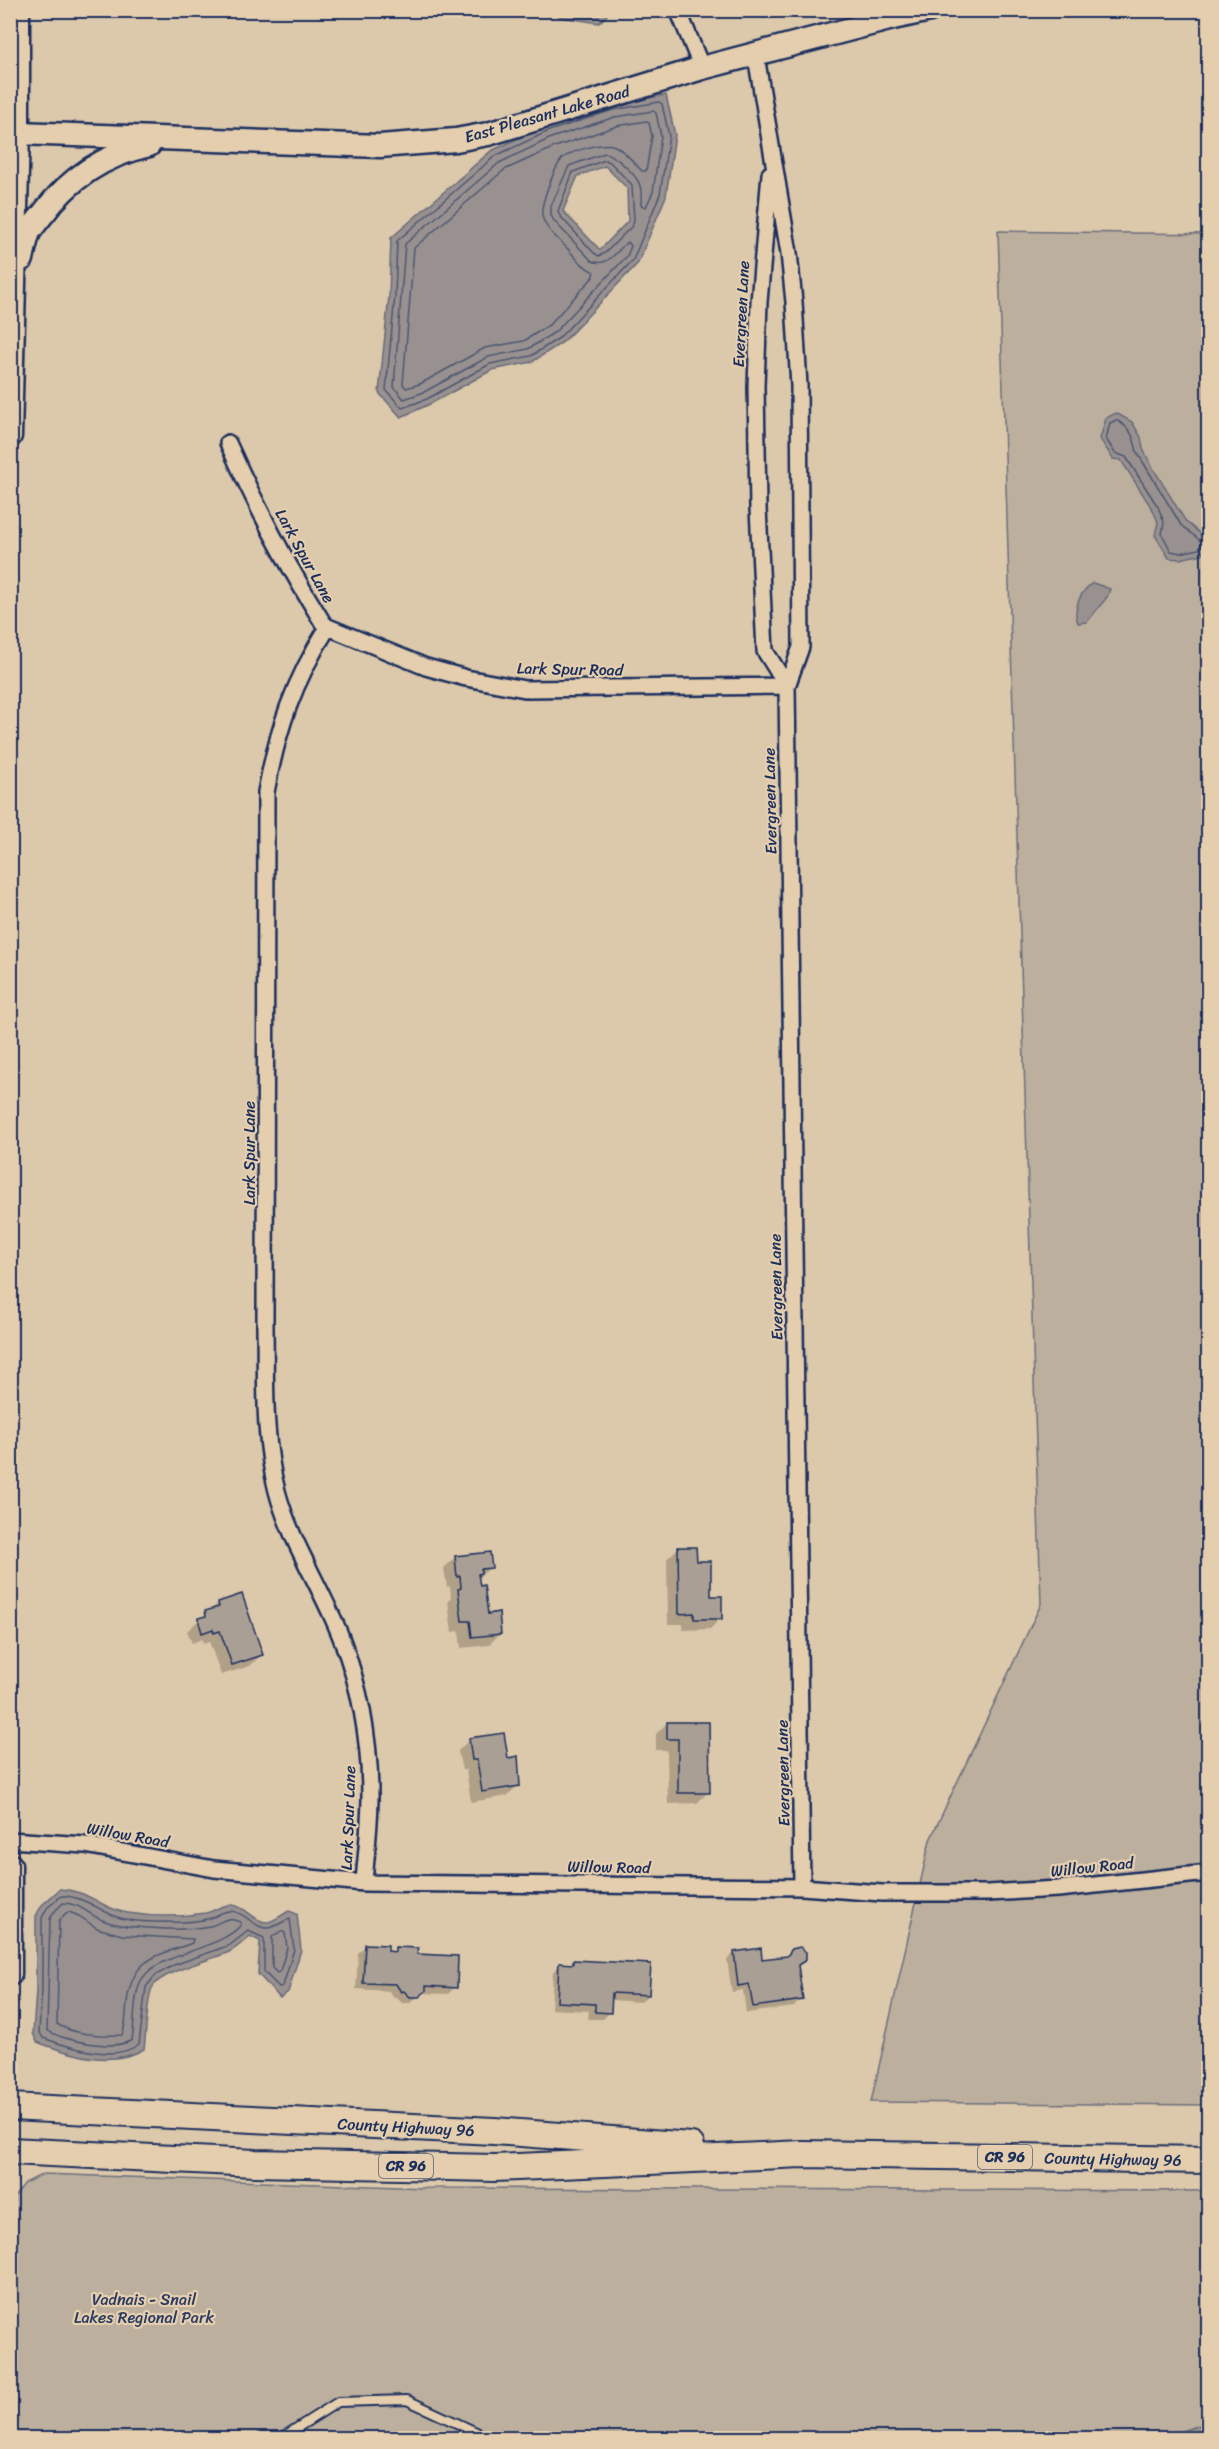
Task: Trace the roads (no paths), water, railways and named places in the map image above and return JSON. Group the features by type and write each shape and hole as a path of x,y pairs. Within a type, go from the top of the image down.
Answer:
{"main road":[{"name":"County Highway 96","path":"10,2107 494,2131 801,2154 1209,2160"},
{"name":"County Highway 96","path":"10,2151 255,2163 495,2168 801,2154"}],"street":[{"path":"10,436 18,10"},
{"path":"678,10 702,68"},
{"name":"East Pleasant Lake Road","path":"14,133 380,146 456,140 488,134 702,68 930,10"},
{"name":"Evergreen Lane","path":"756,56 789,253 799,386 801,647 787,686 802,1887"},
{"path":"13,289 30,232 50,204 71,182 94,165 123,151 177,138"},
{"name":"Evergreen Lane","path":"772,155 759,302 756,386 758,487 765,651 787,686"},
{"name":"Lark Spur Lane","path":"228,443 251,496 287,564 322,623 328,627 305,665 288,703 275,745 267,792 265,1328 267,1403 269,1447 276,1488 288,1528 338,1630 356,1685 365,1730 370,1777 364,1883"},
{"name":"Lark Spur Road","path":"328,627 426,667 466,678 525,689 787,686"},
{"name":"Willow Road","path":"10,1840 85,1845 214,1869 364,1883 802,1887 882,1893 988,1893 1058,1889 1209,1873"},
{"path":"10,1865 10,1974"}],"lane":[{"path":"281,2439 338,2402 407,2400 489,2439"}],"water":[{"path":"554,11 611,11 599,23 560,17"},
{"path":"666,95 675,135 666,196 638,263 563,342 532,362 492,370 401,417 379,393 389,296 391,238 491,151 546,126 612,104","holes":["605,166 627,188 628,221 600,250 563,211 578,176"]},
{"path":"1116,413 1132,422 1141,437 1143,449 1153,468 1186,522 1208,540 1208,546 1202,554 1180,559 1169,558 1155,535 1158,522 1153,510 1121,460 1113,459 1100,439 1106,418"},
{"path":"1093,583 1110,589 1107,597 1087,622 1078,623 1076,612 1079,600"},
{"path":"60,1889 80,1893 119,1911 138,1914 167,1916 196,1914 210,1912 228,1905 242,1908 263,1922 273,1920 289,1911 297,1914 301,1950 288,1992 280,1998 258,1974 260,1941 250,1936 231,1951 176,1971 157,1982 152,1988 149,2000 144,2049 131,2055 105,2059 78,2055 37,2042 33,2033 36,1991 36,1916 42,1905"},
{"path":"1208,2422 1208,2438 1165,2438 1167,2436"}],"park label":[{"name":"Vadnais - Snail Lakes Regional Park","path":"144,2308"}]}
